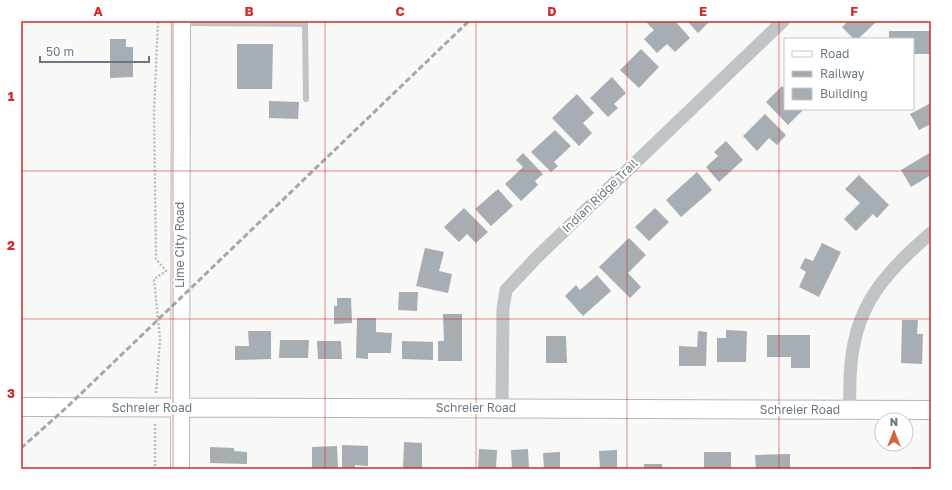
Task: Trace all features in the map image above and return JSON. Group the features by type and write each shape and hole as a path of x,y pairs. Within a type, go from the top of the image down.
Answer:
{"street":[{"name":"Indian Ridge Trail","path":"502,408 503,308 506,290 536,258 783,21"},
{"name":"Lime City Road","path":"180,469 181,22"},
{"path":"850,410 849,376 851,354 856,332 864,310 875,291 889,273 931,233"},
{"name":"Schreier Road","path":"21,407 931,410"}],"lane":[{"path":"181,22 305,22 306,99"}],"path":[{"path":"155,469 154,408 160,340 154,279 166,271 156,258 154,112 158,21"}],"building":[{"path":"649,21 675,21 690,38 675,52 667,44 657,53 644,39 654,30 647,23"},
{"path":"687,21 710,21 698,33"},
{"path":"848,21 877,21 859,38 853,38 842,27"},
{"path":"889,31 931,31 931,54 914,54 914,38 889,38"},
{"path":"110,39 126,39 126,47 133,47 133,77 110,78"},
{"path":"237,44 273,44 272,89 237,89"},
{"path":"641,49 659,67 639,88 620,70"},
{"path":"612,77 626,93 614,104 618,108 608,117 590,98"},
{"path":"782,86 784,88 784,110 803,110 788,125 766,102"},
{"path":"577,94 594,113 583,123 592,133 579,146 552,118"},
{"path":"269,101 299,102 298,119 269,118"},
{"path":"931,103 931,124 919,130 910,114"},
{"path":"765,114 786,135 777,145 769,138 757,151 743,136"},
{"path":"555,130 571,146 554,162 558,166 551,172 531,152"},
{"path":"726,141 743,160 719,182 706,167 718,156 714,152"},
{"path":"931,152 931,175 911,187 901,170"},
{"path":"523,153 543,174 535,181 538,185 521,201 505,184 523,167 516,160"},
{"path":"697,172 712,190 681,217 666,200"},
{"path":"859,175 889,205 877,218 873,214 856,231 844,219 860,203 845,189"},
{"path":"498,189 513,206 491,226 475,209"},
{"path":"464,208 488,232 476,243 467,234 459,242 444,227"},
{"path":"655,208 669,222 649,241 635,227"},
{"path":"629,238 646,255 628,273 641,287 630,298 599,267"},
{"path":"822,243 841,252 819,297 799,287 806,272 800,268 805,258 813,261"},
{"path":"425,248 444,252 439,271 452,274 448,293 416,286"},
{"path":"597,275 611,291 583,316 565,296 576,285 580,290"},
{"path":"399,292 418,292 417,311 398,310"},
{"path":"337,298 351,298 352,323 334,324 334,306 337,306"},
{"path":"443,314 462,314 462,361 438,361 438,341 444,341"},
{"path":"357,318 376,318 376,332 392,333 391,353 368,353 368,359 356,358"},
{"path":"902,320 918,320 917,334 923,334 922,364 901,363"},
{"path":"726,330 747,331 746,362 717,362 717,338 726,338"},
{"path":"248,331 271,331 271,359 235,360 235,346 249,346"},
{"path":"698,331 707,332 706,366 679,366 679,346 697,347"},
{"path":"767,335 810,335 810,368 791,368 791,357 767,357"},
{"path":"546,336 566,336 567,363 546,363"},
{"path":"280,340 309,340 308,358 279,358"},
{"path":"317,341 341,341 342,359 318,359"},
{"path":"402,341 433,342 433,360 402,359"},
{"path":"404,442 422,443 422,469 403,469"},
{"path":"342,445 368,446 368,466 355,465 355,469 342,469"},
{"path":"337,446 338,469 312,469 312,447"},
{"path":"210,447 234,448 234,451 247,452 247,464 210,463"},
{"path":"479,449 497,450 496,469 478,469"},
{"path":"528,449 529,469 512,469 511,450"},
{"path":"617,450 617,469 600,469 599,451"},
{"path":"560,452 560,469 544,469 543,453"},
{"path":"704,452 731,452 731,469 704,469"},
{"path":"790,454 790,469 756,469 755,455"},
{"path":"644,464 662,464 662,469 644,469"},
{"path":"912,467 931,468 931,469 912,469"}],"railway":[{"path":"21,448 66,408 469,21"}]}
